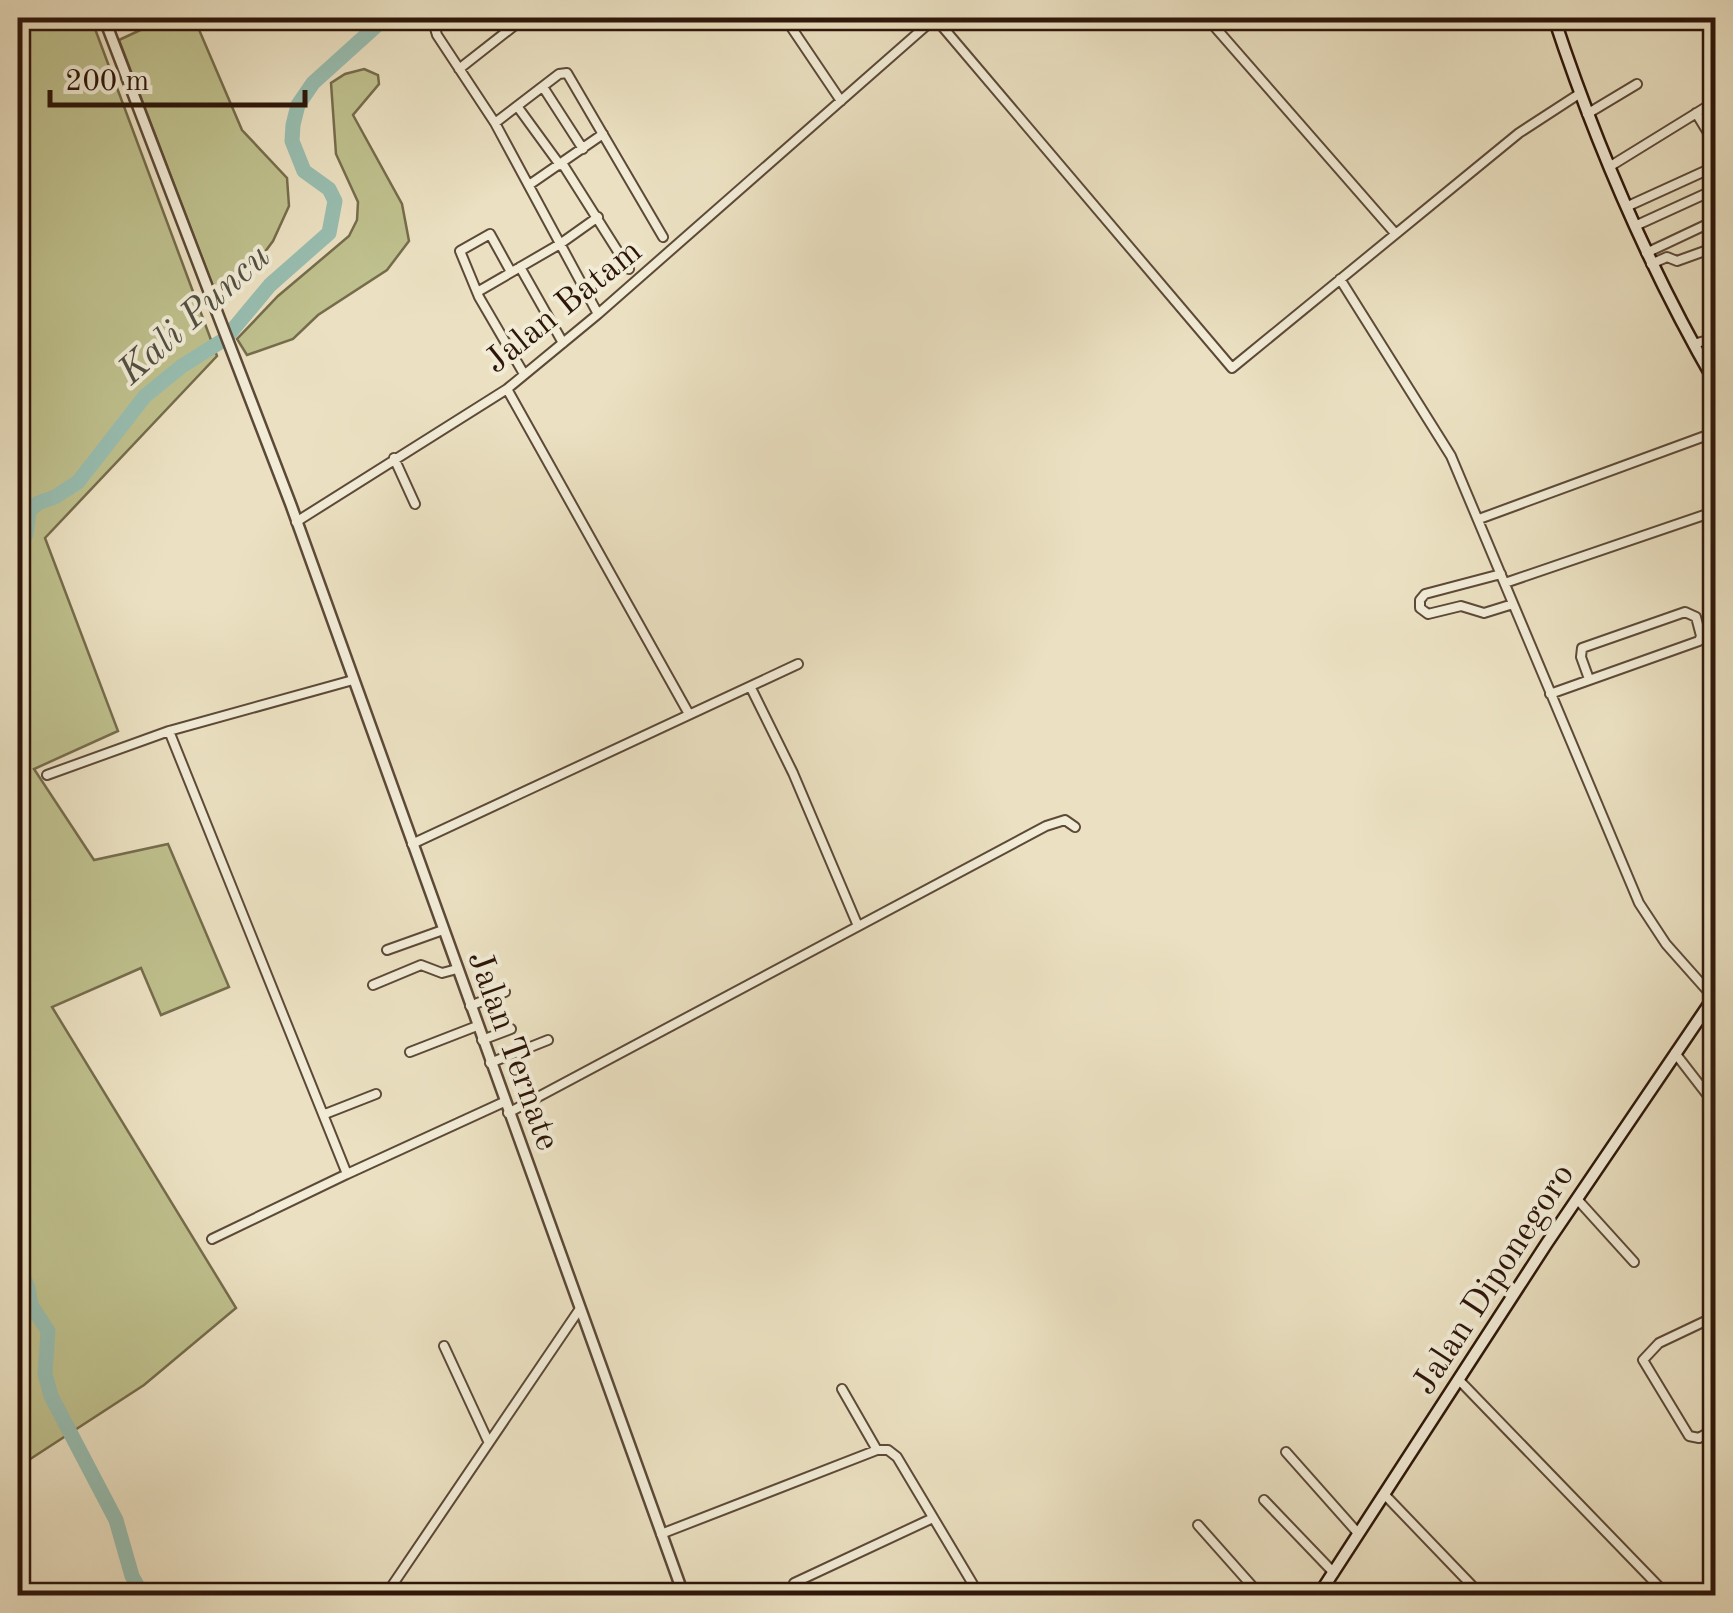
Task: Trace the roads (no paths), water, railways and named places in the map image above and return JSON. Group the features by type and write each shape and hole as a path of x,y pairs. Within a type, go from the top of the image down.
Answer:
{"main road":[{"path":"1554,18 1608,167 1649,258 1716,384"},
{"name":"Jalan Diponegoro","path":"1318,1596 1714,996"}],"street":[{"name":"Jalan Ternate","path":"104,18 296,522 682,1595"},
{"path":"432,18 437,35 496,123 598,314"},
{"path":"459,68 524,18"},
{"path":"785,18 841,101"},
{"path":"935,18 1232,368 1394,232 1519,134 1579,94"},
{"name":"Jalan Batam","path":"296,522 507,389 700,226 935,18"},
{"path":"1207,18 1394,232"},
{"path":"496,123 559,74 566,73 663,238"},
{"path":"1587,114 1637,84"},
{"path":"543,87 582,149"},
{"path":"1608,167 1716,101"},
{"path":"518,106 598,217 629,269"},
{"path":"1696,113 1716,146"},
{"path":"529,185 603,134"},
{"path":"1626,207 1716,166"},
{"path":"1635,226 1716,189"},
{"path":"480,291 598,217"},
{"path":"1649,258 1714,221"},
{"path":"524,374 480,297 460,251 484,236 492,236 563,343"},
{"path":"1649,258 1676,261 1716,247"},
{"path":"1340,279 1451,456 1639,903 1674,955 1714,996"},
{"path":"1693,344 1716,338"},
{"path":"507,389 689,714"},
{"path":"1479,519 1716,432"},
{"path":"394,458 416,504"},
{"path":"1505,584 1716,511"},
{"path":"1501,574 1425,594 1420,608 1428,614 1461,606 1484,613 1512,604"},
{"path":"1550,694 1700,641 1696,617 1685,612 1582,648 1581,658 1589,679"},
{"path":"412,844 798,664"},
{"path":"46,775 169,732 353,680"},
{"path":"751,688 793,773 858,926"},
{"path":"169,732 346,1174"},
{"path":"508,1113 1046,826 1065,820 1075,827"},
{"path":"386,950 443,930"},
{"path":"373,985 421,965 442,973 456,969"},
{"path":"470,1006 505,992"},
{"path":"410,1052 477,1026"},
{"path":"482,1040 511,1029"},
{"path":"490,1063 548,1040"},
{"path":"1675,1053 1716,1106"},
{"path":"325,1114 376,1094"},
{"path":"212,1238 504,1102"},
{"path":"1577,1199 1634,1262"},
{"path":"384,1596 579,1310"},
{"path":"1716,1316 1659,1344 1643,1360 1689,1436 1699,1438 1716,1428"},
{"path":"444,1346 488,1440"},
{"path":"1458,1379 1668,1596"},
{"path":"842,1389 877,1450"},
{"path":"662,1534 877,1450 888,1450 897,1457 980,1596"},
{"path":"1286,1452 1357,1532"},
{"path":"1384,1494 1482,1596"},
{"path":"1264,1500 1334,1573"},
{"path":"794,1584 933,1518"},
{"path":"1198,1525 1261,1596"}],"waterway":[{"name":"Kali Puncu","path":"18,551 26,534 29,511 78,482 145,396 225,339 270,285 329,233 335,201 329,189 304,171 292,141 293,125 298,105 313,83 380,18"},
{"name":"Kali Puncu","path":"18,1264 31,1305 48,1331 45,1374 51,1396 116,1520 132,1576 143,1596"}]}
